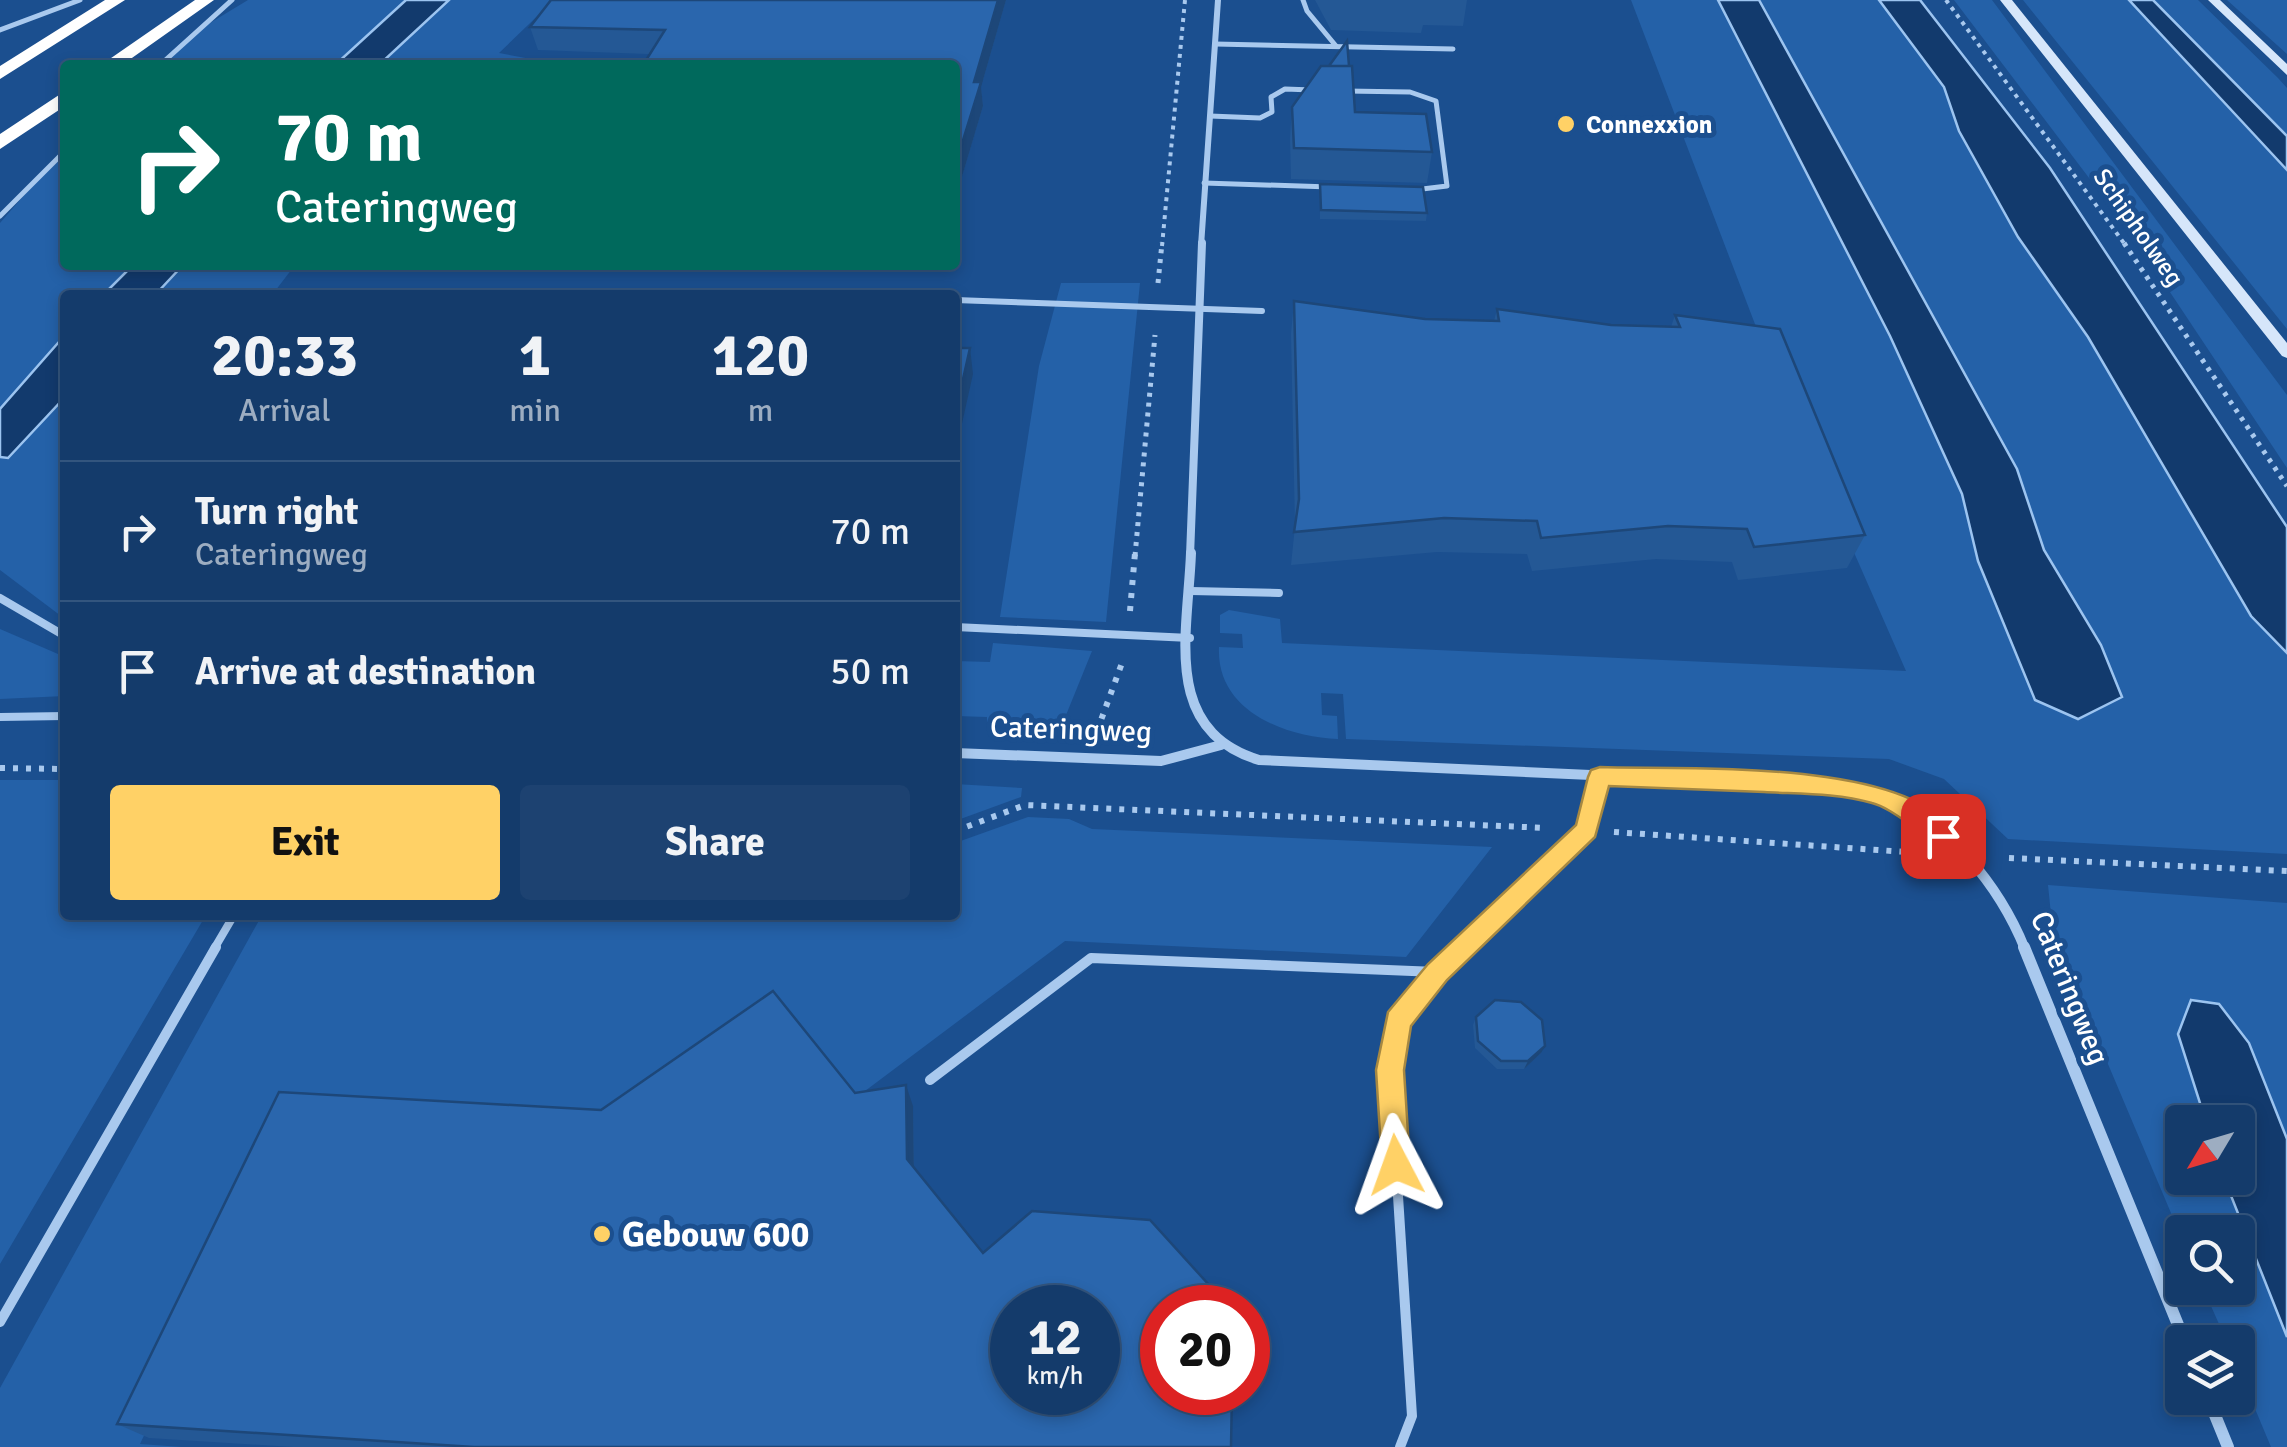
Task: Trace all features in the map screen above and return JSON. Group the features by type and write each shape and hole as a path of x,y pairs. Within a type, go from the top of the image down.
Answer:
{"highway":[{"path":"0,74 117,0"},
{"path":"117,60 206,0"},
{"path":"0,143 60,101"}],"main road":[{"name":"Schipholweg","path":"2006,0 2287,353"},
{"path":"2214,0 2287,71"}],"street":[{"path":"1218,0 1197,310 1188,687 1192,708 1211,738 1221,744"},
{"name":"Cateringweg","path":"960,753 1161,761 1221,744 1243,756 1275,761 1835,786 1882,795 1922,816 1964,856 2009,909 2178,1325"},
{"path":"2215,1415 2228,1447"}],"lane":[{"path":"0,30 80,0"},
{"path":"166,60 232,0"},
{"path":"1303,0 1307,12 1336,46"},
{"path":"1215,44 1454,49"},
{"path":"1210,116 1260,118 1272,112 1271,97 1285,90 1320,90"},
{"path":"1338,90 1410,92 1436,102 1448,186 1436,190 1398,189"},
{"path":"0,216 60,156"},
{"path":"1204,183 1340,187"},
{"path":"960,300 1262,311"},
{"path":"1191,591 1279,593"},
{"path":"0,598 60,633"},
{"path":"960,627 1190,638"},
{"path":"0,717 60,716"},
{"path":"1400,1447 1412,1416 1390,1070 1398,1021 1438,972 1586,830 1600,777"},
{"path":"0,1322 231,920"},
{"path":"930,1080 1090,958 1438,972"}],"path":[{"path":"1094,740 1124,656 1127,636 1184,0"},
{"name":"Schipholweg","path":"1946,0 2117,232 2287,486"},
{"path":"0,768 60,769"},
{"path":"1085,808 1086,795"}],"shaded area":[{"path":"248,0 406,0 340,60 168,60 205,26"},
{"path":"406,0 449,0 384,60 340,60"},
{"path":"449,0 554,0 499,53 530,60 384,60"},
{"path":"1631,0 1718,0 1890,336 1962,494 1978,561 2101,645 2044,550 2017,469 1759,0 1879,0 1944,87 1959,131 2018,237 2088,337 2251,616 2287,653 2287,854 2008,839 1944,779 1889,759 1346,739 1343,694 1321,693 1322,715 1337,716 1338,739 1276,726 1241,704 1221,669 1219,647 1243,648 1242,634 1220,633 1220,615 1229,610 1280,619 1282,643 1906,671 1763,345"},
{"path":"1718,0 1759,0 2017,469 2044,550 2101,645 2122,697 2078,719 2035,700 1978,561 1962,494 1890,336"},
{"path":"1879,0 1920,0 2050,168 2287,527 2287,653 2251,616 2088,337 2018,237 1959,131 1944,87"},
{"path":"1954,0 1992,0 2287,395 2287,468 2130,232"},
{"path":"2023,0 2129,0 2287,170 2287,329"},
{"path":"2129,0 2153,0 2287,136 2287,170"},
{"path":"2153,0 2198,0 2278,78 2287,88 2287,136"},
{"path":"2227,0 2287,0 2287,54"},
{"path":"60,154 60,270 128,270 108,290 60,290 60,341 0,409 0,223"},
{"path":"128,270 178,270 160,290 108,290"},
{"path":"178,270 291,270 276,290 160,290"},
{"path":"1061,283 1140,283 1106,622 1000,617 1039,366"},
{"path":"60,341 60,402 8,458 0,457 0,409"},
{"path":"60,402 60,615 0,570 0,457 8,458"},
{"path":"0,629 60,655 60,696 0,699"},
{"path":"993,643 1092,651 1062,725 987,722 987,717 960,716 960,661 990,662"},
{"path":"0,780 60,780 60,920 203,920 0,1264"},
{"path":"960,784 1022,788 1021,797 960,819"},
{"path":"1028,817 1069,819 1092,829 1492,847 1406,957 1065,941 857,1097 613,1127 297,1110 140,1444 182,1447 0,1447 0,1388 259,920 960,920 960,841"},
{"path":"2048,885 2287,903 2287,1139 2249,1043 2178,1034 2201,1105 2165,1105 2165,1195 2231,1195 2239,1215 2172,1215 2053,934"},
{"path":"2191,1000 2219,1004 2249,1043 2287,1139 2287,1337 2255,1256 2255,1215 2239,1215 2231,1195 2255,1195 2255,1105 2201,1105 2178,1034"},
{"path":"2255,1256 2287,1337 2287,1447 2271,1447 2255,1409 2255,1325 2219,1325 2211,1305 2255,1305"}],"building":[{"path":"551,0 998,0 974,82 981,82 960,150 960,60 646,60 665,30 530,27"},
{"path":"1347,41 1349,66 1329,66"},
{"path":"1321,66 1352,66 1355,112 1426,114 1432,152 1294,148 1292,107"},
{"path":"1320,184 1423,187 1427,213 1321,210"},
{"path":"1294,301 1425,319 1499,321 1497,309 1611,325 1680,327 1675,315 1780,329 1865,535 1754,547 1747,529 1668,526 1541,538 1537,521 1444,518 1294,532 1299,499"},
{"path":"960,348 970,348 960,393"},
{"name":"Gebouw 600","path":"773,991 855,1093 906,1085 907,1159 983,1253 1032,1211 1150,1220 1209,1285 1140,1285 1140,1415 1232,1415 1231,1447 474,1447 117,1424 279,1092 601,1110"},
{"path":"1495,1000 1521,1002 1542,1020 1545,1046 1528,1061 1501,1061 1478,1041 1476,1017"}],"place":[{"name":"Connexxion","path":"1566,124"},
{"name":"Gebouw 600","path":"602,1234"}],"route":[{"path":"1396,1165 1390,1070 1398,1021 1438,972 1586,830 1600,777 1835,786 1882,795 1922,816 1943,836"}]}
